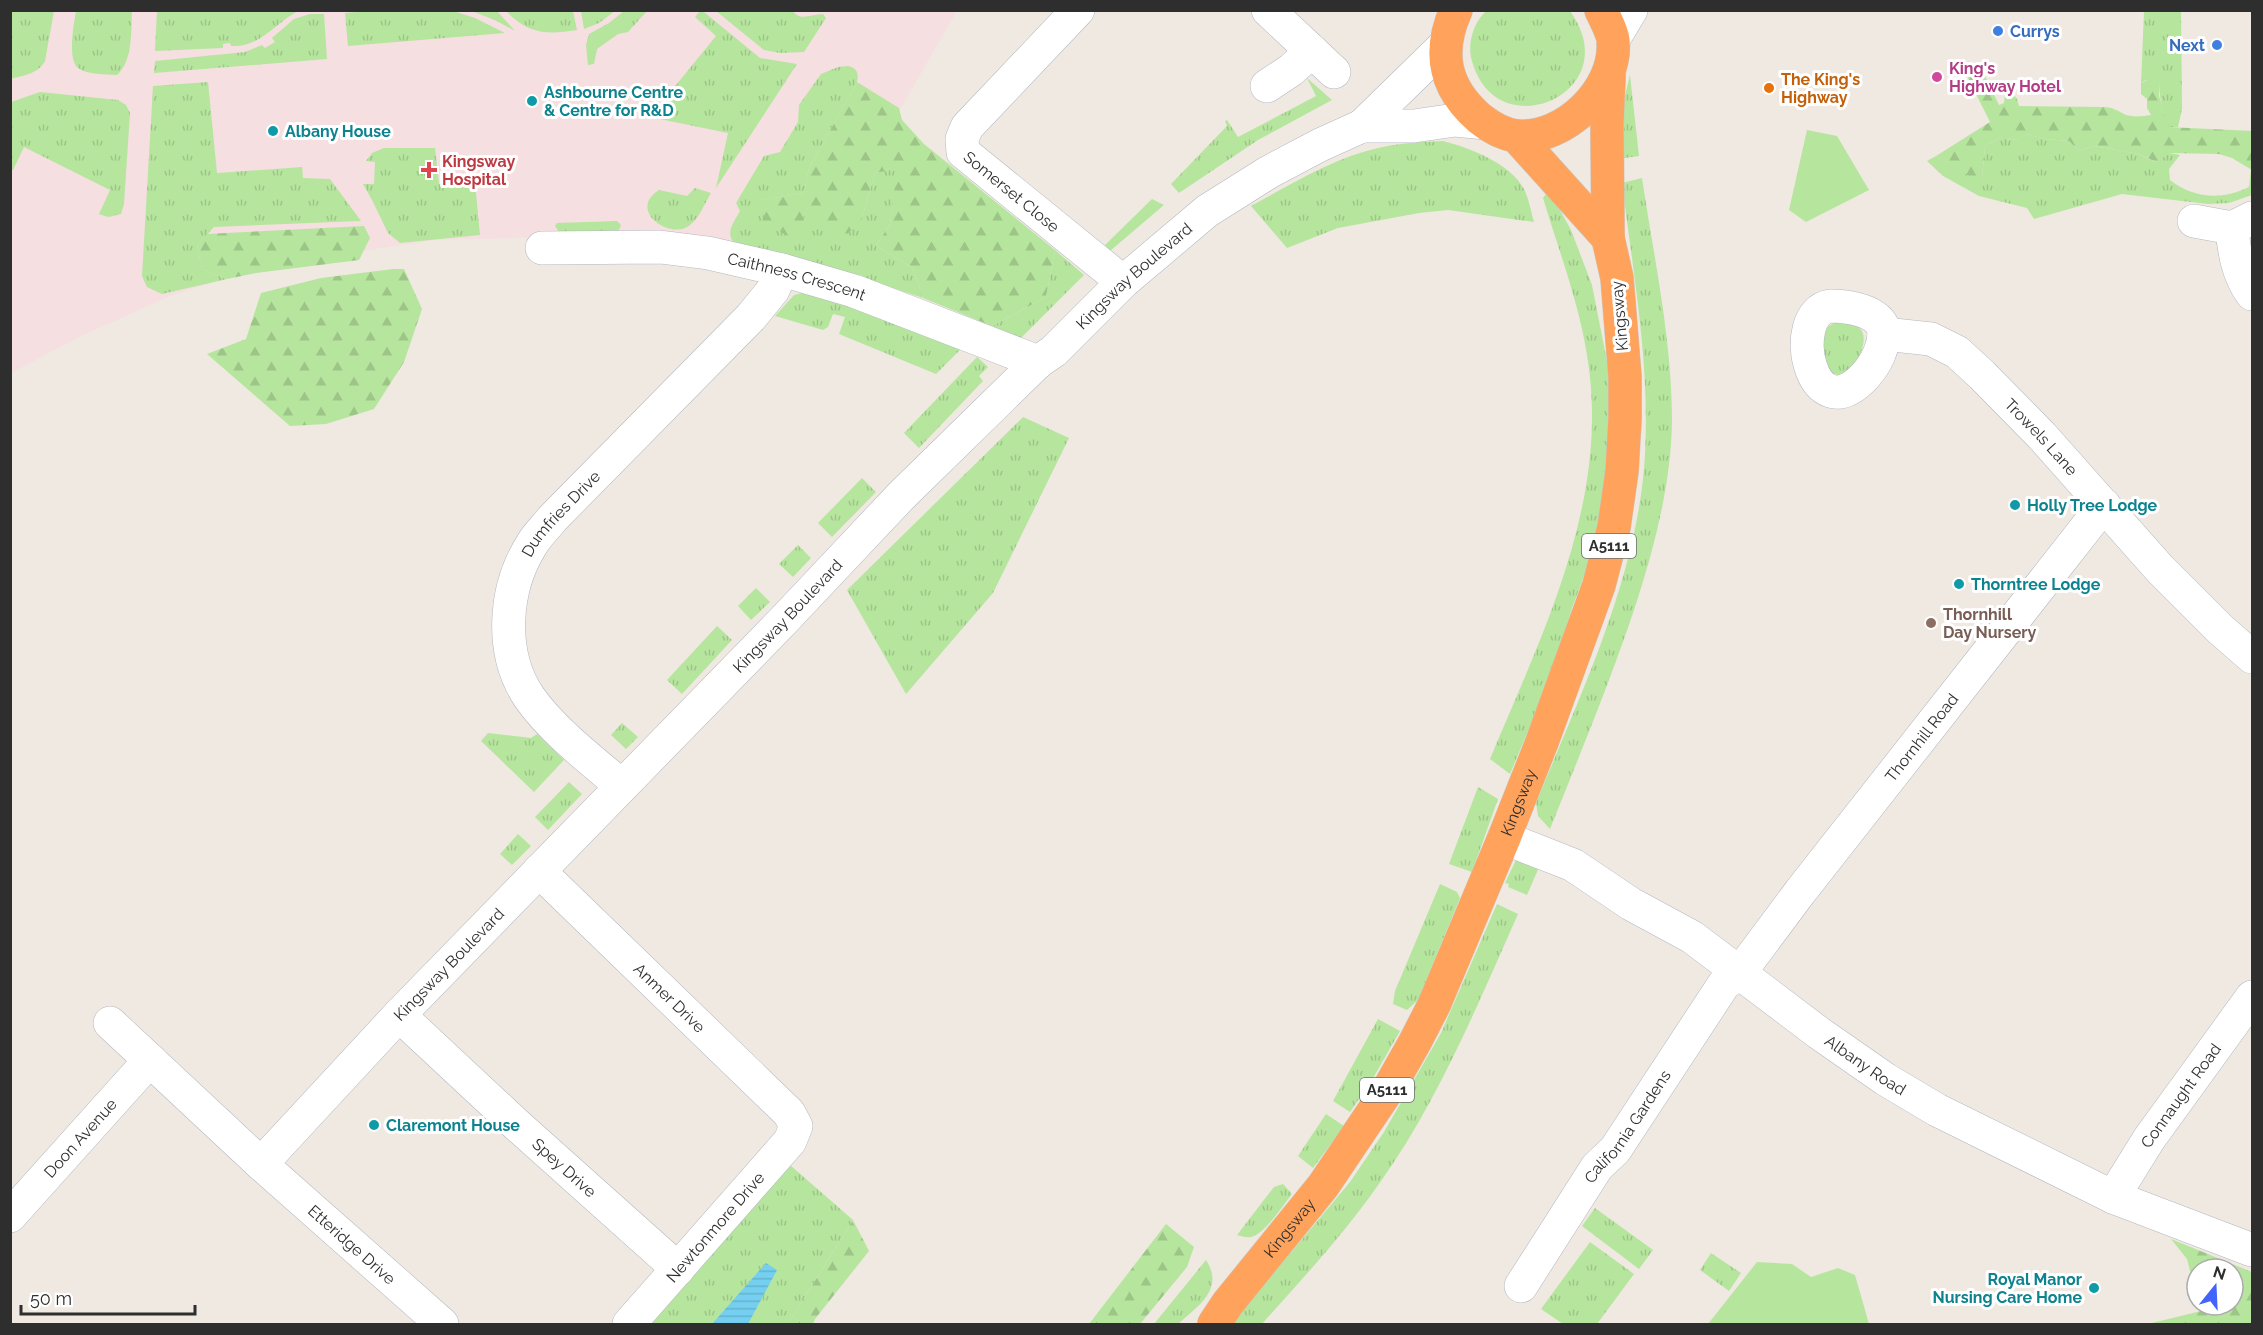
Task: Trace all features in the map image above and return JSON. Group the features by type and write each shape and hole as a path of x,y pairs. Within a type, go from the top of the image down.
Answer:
{"highway":[{"name":"A5111","path":"1450,22 1446,64 1451,83 1458,96 1486,123 1516,136"},
{"name":"A5111","path":"1607,25 1609,76"},
{"path":"1516,136 1562,126 1580,114 1609,76"},
{"name":"Kingsway","path":"1199,1324 1221,1314 1323,1186 1389,1088 1434,1005 1542,742 1599,585 1614,527 1622,471 1625,376 1617,278 1608,238 1606,124 1609,76"},
{"name":"Kingsway","path":"1516,136 1608,238"}],"street":[{"name":"Somerset Close","path":"1078,10 967,127 962,146 963,152 1123,282"},
{"path":"1267,86 1291,70 1323,62 1268,10"},
{"path":"1607,25 1631,10"},
{"path":"1362,126 1450,22"},
{"path":"1362,126 1414,126 1455,120 1486,123"},
{"name":"Kingsway Boulevard","path":"261,1164 399,1015 902,496 1038,362 1054,351 1123,282 1207,211 1269,172 1362,126"},
{"path":"2194,221 2242,223 2234,249 2247,286 2253,294"},
{"name":"Caithness Crescent","path":"542,248 660,247 708,253 782,270 854,291 1038,362"},
{"name":"Dumfries Drive","path":"622,786 583,753 529,696 517,672 509,643 508,618 520,567 532,543 561,511 751,317 773,290 782,270"},
{"name":"Trowels Lane","path":"1884,334 1931,339 1957,352 2042,435 2160,569 2220,629 2253,657"},
{"name":"Thornhill Road","path":"1740,972 2104,505"},
{"name":"Albany Road","path":"1504,838 1573,865 1630,903 1692,937 1819,1033 1885,1079 1937,1110 2113,1197 2253,1250"},
{"name":"Anmer Drive","path":"538,872 781,1105 789,1113 796,1126"},
{"name":"California Gardens","path":"1521,1286 1597,1167 1615,1150 1700,1018 1724,984 1740,972"},
{"name":"Connaught Road","path":"2113,1197 2149,1139 2253,997"},
{"name":"Spey Drive","path":"399,1015 517,1125 678,1269"},
{"name":"Etteridge Drive","path":"110,1023 261,1164 442,1324"},
{"name":"Doon Avenue","path":"10,1216 150,1060"},
{"name":"Newtonmore Drive","path":"629,1324 790,1141 796,1126"}],"shaded area":[{"name":"Kingsway Hospital","path":"10,11 957,11 902,106 770,257 682,234 435,240 268,265 170,296 81,336 11,373"}],"green space":[{"path":"157,10 298,11 259,39 241,46 231,46 230,43 223,44 223,48 155,51"},
{"path":"381,10 453,11 475,18 505,33 348,46 345,13"},
{"path":"581,10 615,11 599,23 584,29"},
{"path":"10,11 54,11 45,61 35,71 11,79"},
{"path":"76,11 132,11 129,54 117,75 97,74 78,68 72,49"},
{"path":"472,11 497,11 515,31 497,21"},
{"path":"506,11 573,11 577,30 538,31 514,19"},
{"path":"624,11 647,11 628,32 618,34 597,49 594,64 588,65 586,45 589,34"},
{"path":"716,11 793,11 799,16 823,14 826,18 804,52 780,53 764,50"},
{"path":"1486,11 1570,11 1584,40 1583,66 1571,86 1552,100 1529,106 1506,102 1486,88 1472,61 1470,48 1478,21"},
{"path":"2144,11 2181,11 2182,109 2178,127 2168,127 2161,104 2159,80 2146,80 2141,83"},
{"path":"699,12 704,12 760,58 797,64 716,188 728,133 650,117 716,36 695,17"},
{"path":"310,14 324,14 327,59 154,73 155,61 245,52 262,45 265,48 275,42 272,38 294,19"},
{"path":"1968,61 1984,74 1999,105 2004,103 2005,94 2013,94 2019,106 2105,107 2130,116 2151,115 2147,108 2147,99 2141,94 2141,83 2154,77 2159,80 2159,96 2168,127 2252,131 2252,170 2232,158 2219,154 2170,153 2156,162 2139,154 2094,146 2079,151 2069,141 2045,139 2027,134 2018,140 2001,137 1985,146 1982,178 1974,179 1936,156 1990,122 1964,70"},
{"path":"848,66 857,71 857,82 809,168 804,193 763,200 861,222 875,173 898,168 890,224 876,246 913,268 923,298 816,263 734,243 731,239 731,227 740,211 736,203 764,156 780,152 798,122 799,105 821,74 838,67"},
{"path":"1630,75 1639,156 1618,159 1620,116"},
{"path":"1307,78 1332,100 1258,140 1179,193 1171,184 1227,126 1225,121 1227,120 1238,137 1316,96"},
{"path":"208,82 217,173 302,167 303,178 330,179 361,221 214,227 197,245 202,269 227,279 162,294 147,287 142,276 153,86"},
{"path":"857,82 899,108 902,120 924,144 1055,250 1046,297 992,326 923,298 913,268 876,246 890,224 897,169 875,173 861,222 847,234 807,208 795,241 764,221 762,200 804,193 809,168"},
{"path":"40,92 118,100 126,105 130,113 124,204 121,214 108,217 99,214 110,190 24,147 13,170 11,169 11,102"},
{"path":"1807,130 1837,136 1869,190 1806,222 1789,210"},
{"path":"2027,134 2045,139 2069,141 2079,151 2094,146 2139,154 2155,162 2170,153 2180,155 2169,169 2170,180 2189,191 2209,196 2229,194 2249,187 2252,170 2252,195 2229,203 2208,204 2122,194 2034,219 2027,208 1979,196 1943,176 1927,161 1936,156 1974,178 1982,178 1985,146 2001,137 2017,140"},
{"path":"1443,141 1477,152 1499,164 1518,180 1529,201 1534,222 1448,210 1419,213 1338,228 1287,248 1251,206 1313,172 1361,152 1394,145"},
{"path":"384,148 435,148 439,184 475,183 480,235 400,243 388,233 363,184 374,184 375,162 366,161 372,153"},
{"path":"1642,178 1662,299 1669,360 1672,421 1669,468 1650,559 1636,604 1606,689 1550,829 1538,816 1536,803 1605,632 1632,543 1640,499 1645,454 1645,386 1640,318 1622,183"},
{"path":"695,188 711,193 690,225 682,229 673,229 655,221 650,215 647,207 650,198 659,190 687,196"},
{"path":"1549,190 1571,230 1592,285 1612,387 1615,434 1599,536 1572,608 1553,671 1510,774 1490,759 1551,612 1568,562 1581,512 1590,460 1592,408 1587,355 1574,296 1543,198"},
{"path":"1152,199 1164,205 1110,251 1105,245"},
{"path":"617,221 621,225 618,232 559,232 555,226 557,223"},
{"path":"364,226 370,238 359,260 256,273 227,279 202,269 197,245 207,234"},
{"path":"1055,250 1084,275 1020,339 992,326 1046,297"},
{"path":"404,269 422,309 404,362 374,409 326,424 290,426 207,354 246,339 261,293 321,278"},
{"path":"806,292 885,318 961,349 936,374 839,334 845,317 833,314 828,327 823,330 775,316 794,295"},
{"path":"1837,321 1859,327 1863,334 1864,342 1861,351 1846,379 1826,370 1820,337 1826,328"},
{"path":"977,357 988,367 979,376 983,381 919,448 904,433"},
{"path":"1023,417 1069,438 993,593 906,694 847,590"},
{"path":"862,478 876,492 832,537 818,523"},
{"path":"798,545 811,558 793,577 779,564"},
{"path":"756,588 770,602 751,620 738,606"},
{"path":"717,626 732,640 682,694 667,680"},
{"path":"622,723 638,737 626,749 611,735"},
{"path":"488,733 531,738 537,734 564,760 534,792 481,741"},
{"path":"569,782 582,794 548,830 535,817"},
{"path":"1478,787 1498,799 1472,872 1449,864"},
{"path":"518,834 531,846 512,865 500,854"},
{"path":"1517,858 1543,858 1527,895 1508,887 1509,884 1505,883"},
{"path":"1440,884 1457,892 1460,898 1418,1000 1407,1010 1393,1004 1395,991"},
{"path":"1497,904 1518,914 1456,1051 1402,1150 1353,1218 1262,1324 1231,1324 1350,1182 1384,1132 1441,1033"},
{"path":"1378,1019 1400,1031 1372,1080 1350,1112 1333,1101"},
{"path":"1326,1114 1344,1126 1313,1168 1298,1156"},
{"path":"790,1165 853,1220 788,1324 651,1324"},
{"path":"1283,1184 1292,1194 1268,1225 1251,1237 1237,1235 1274,1187"},
{"path":"1595,1208 1653,1250 1639,1269 1582,1226"},
{"path":"853,1220 869,1251 813,1324 788,1324"},
{"path":"1166,1224 1194,1247 1187,1267 1140,1324 1089,1324"},
{"path":"2171,1239 2215,1257 2185,1257"},
{"path":"1590,1242 1634,1274 1597,1324 1563,1324 1541,1309"},
{"path":"1711,1253 1741,1273 1729,1291 1700,1270"},
{"path":"1206,1260 1211,1270 1212,1280 1207,1296 1178,1324 1154,1324"},
{"path":"1757,1262 1792,1264 1811,1277 1838,1268 1855,1275 1869,1324 1708,1324"},
{"path":"2245,1269 2252,1272 2252,1323 2148,1324 2185,1315 2185,1317 2245,1317"}],"water":[{"path":"766,1263 777,1270 748,1324 712,1324"}],"place":[{"name":"Currys","path":"1998,31"},
{"name":"Next","path":"2217,45"},
{"name":"King's Highway Hotel","path":"1937,77"},
{"name":"The King's Highway","path":"1769,88"},
{"name":"Ashbourne Centre & Centre for R&D","path":"532,101"},
{"name":"Albany House","path":"273,131"},
{"name":"Kingsway Hospital","path":"429,170"},
{"name":"Holly Tree Lodge","path":"2015,505"},
{"name":"Thorntree Lodge","path":"1959,584"},
{"name":"Thornhill Day Nursery","path":"1931,623"},
{"name":"Claremont House","path":"374,1125"},
{"name":"Royal Manor Nursing Care Home","path":"2094,1288"}]}
